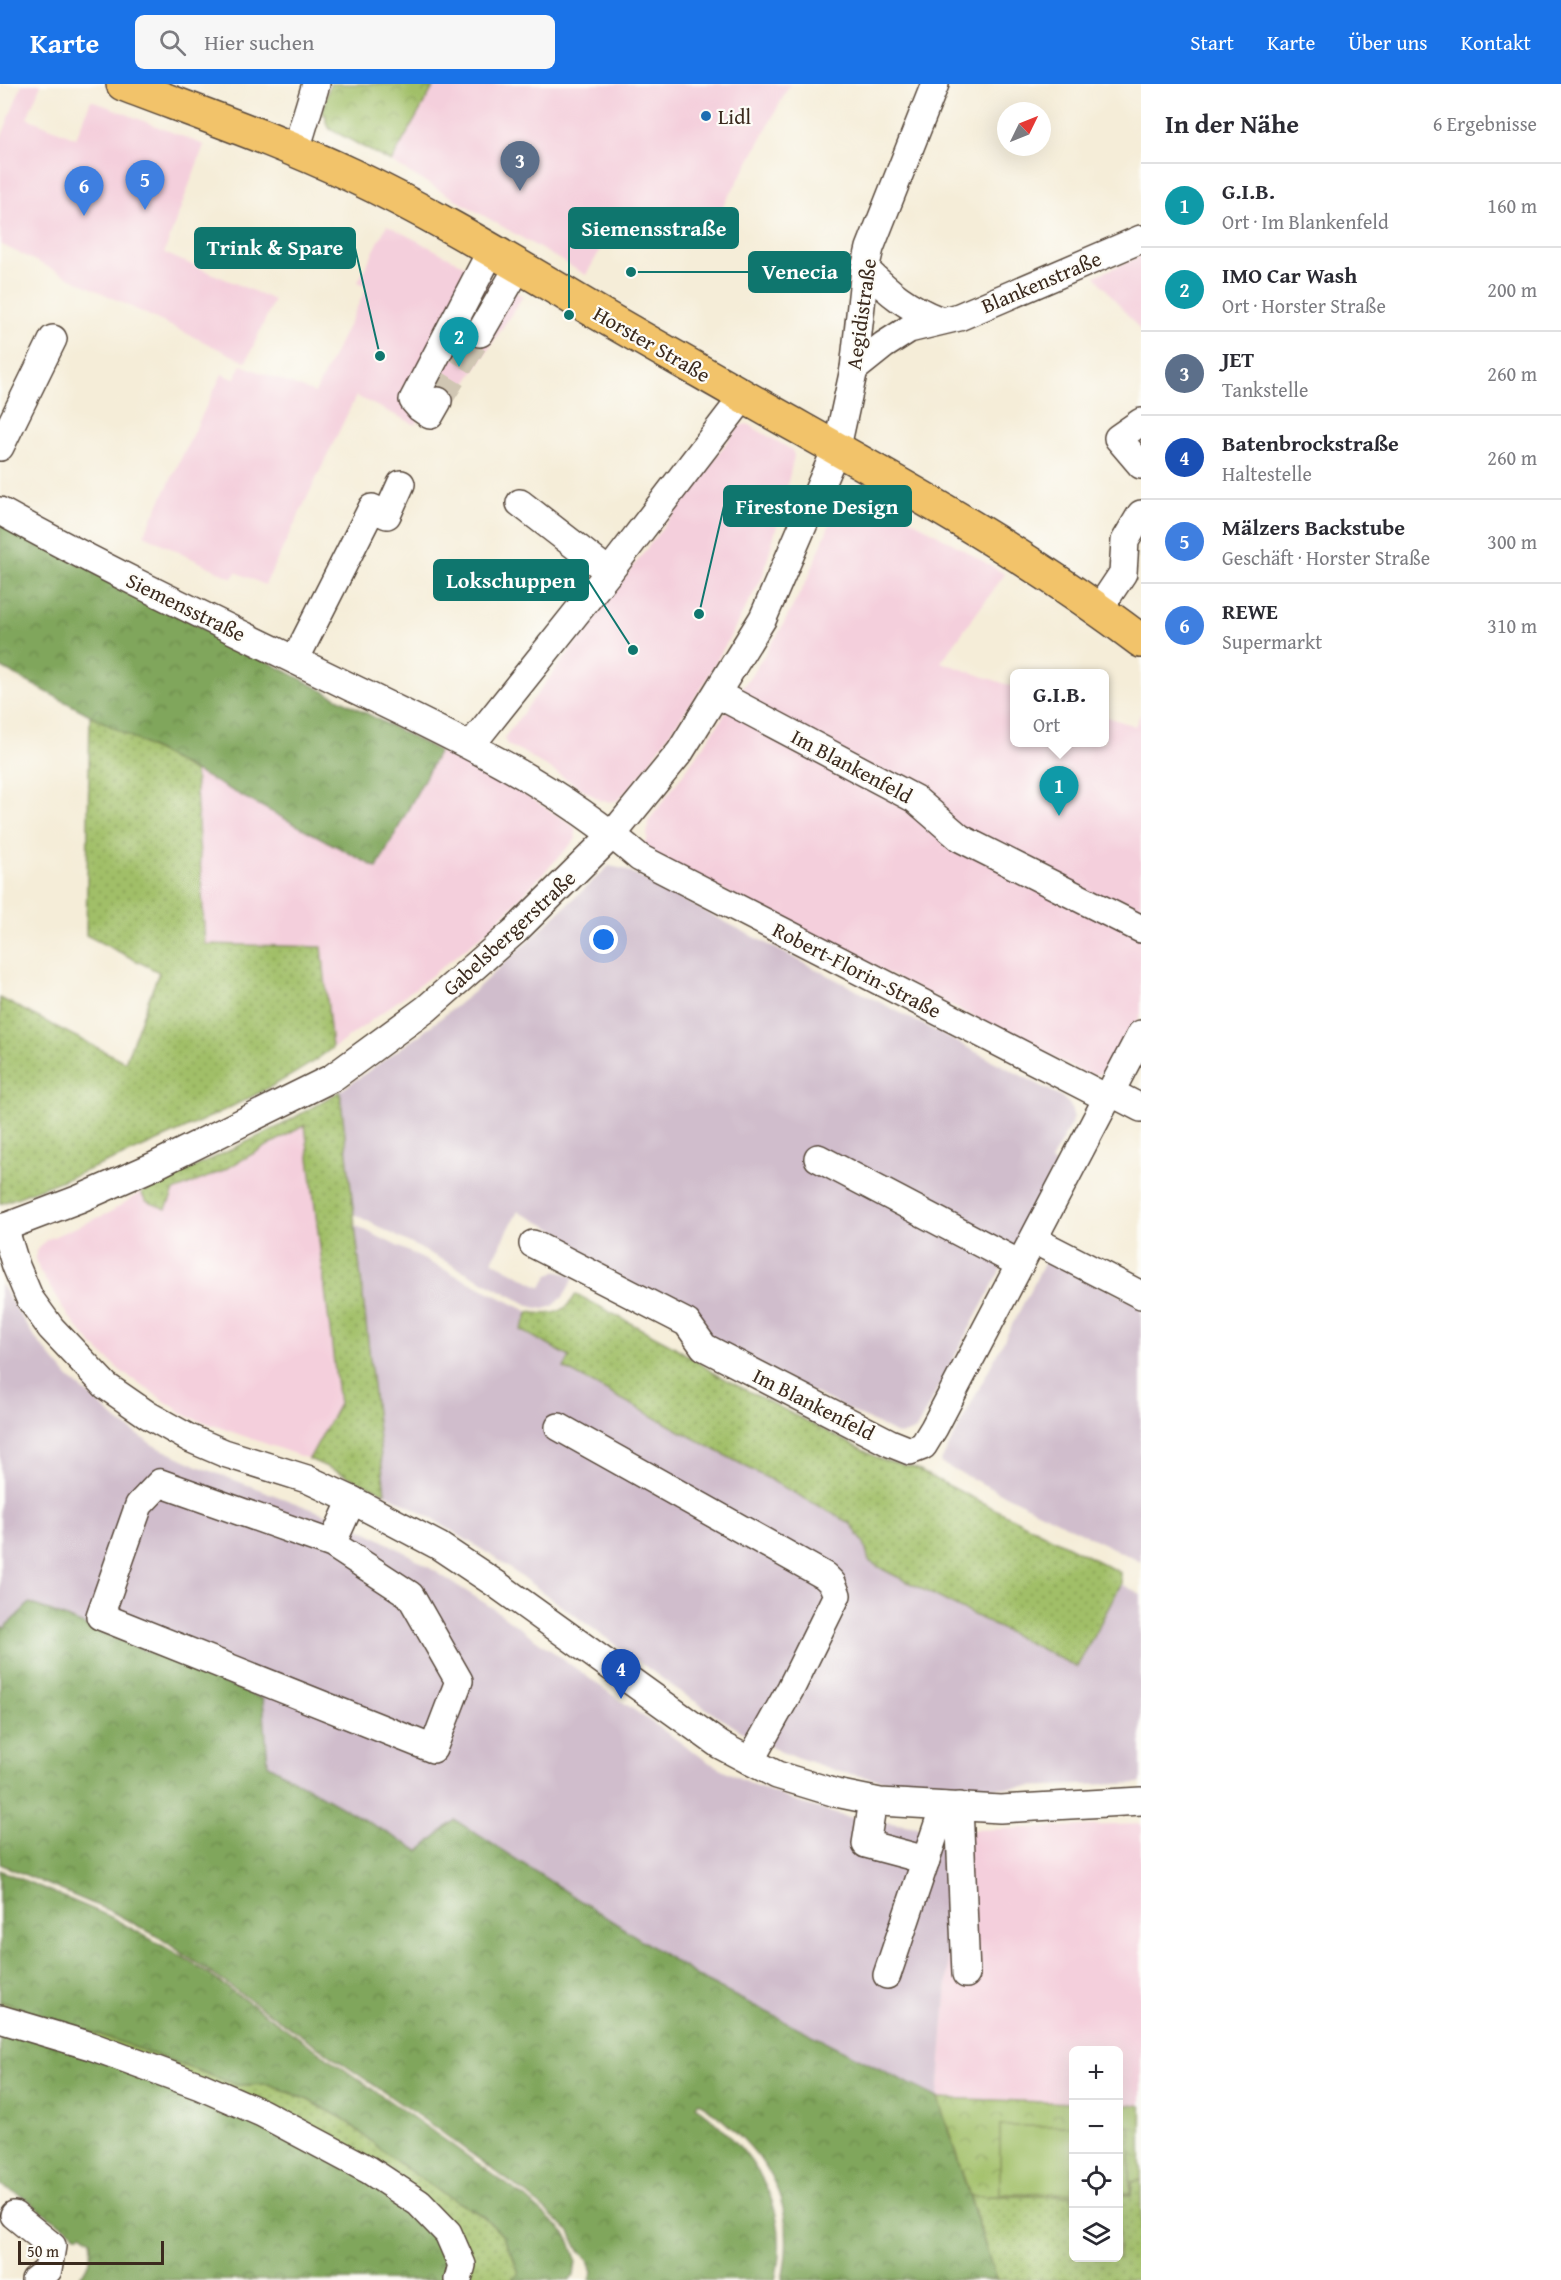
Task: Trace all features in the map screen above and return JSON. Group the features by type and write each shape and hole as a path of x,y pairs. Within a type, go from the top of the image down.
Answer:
{"main road":[{"name":"Horster Straße","path":"123,84 296,150 353,176 505,258 837,447 968,525 1099,609 1141,641"}],"street":[{"path":"296,150 315,84"},
{"name":"Aegidistraße","path":"837,447 854,369 865,269 870,248 935,84"},
{"name":"Blankenstraße","path":"854,369 909,329 959,317 1141,239"},
{"path":"480,333 505,258"},
{"path":"438,401 430,415 413,400 505,258"},
{"path":"865,269 891,294 915,310 939,320"},
{"path":"0,447 53,339"},
{"path":"471,745 609,572 744,396"},
{"path":"1141,422 1118,438 1141,465"},
{"name":"Gabelsbergerstraße","path":"2,1228 79,1199 154,1166 332,1078 426,1009 515,931 613,834 680,752 763,618 837,447"},
{"path":"295,660 372,508 387,515 401,484"},
{"path":"520,503 609,572"},
{"name":"Siemensstraße","path":"0,511 105,568 471,745 544,786 613,834"},
{"path":"1099,609 1132,569 1125,541 1141,514"},
{"name":"Im Blankenfeld","path":"717,694 915,798 960,838 1141,929"},
{"name":"Robert-Florin-Straße","path":"613,834 640,858 1109,1095 1141,1108"},
{"name":"Im Blankenfeld","path":"533,1244 687,1323 704,1347 879,1438 910,1451 923,1446 934,1428 1141,1034"},
{"path":"818,1158 1020,1264"},
{"path":"2,1228 30,1299 51,1328 106,1386 148,1415 189,1438 224,1453 307,1479 352,1500 448,1552 720,1745 777,1775 836,1793 873,1801 1000,1809 1141,1801"},
{"path":"1034,1240 1141,1295"},
{"path":"559,1427 825,1576 836,1590 837,1596 791,1688 750,1761"},
{"path":"160,1483 332,1544 410,1594 459,1681 433,1749 100,1616 139,1505 160,1483"},
{"path":"332,1544 352,1500"},
{"path":"873,1801 866,1844 926,1860"},
{"path":"887,1975 926,1860 951,1806"},
{"path":"951,1806 966,1974"},
{"path":"0,2019 91,2046 200,2086 262,2113 369,2170 419,2204 448,2233 462,2265 458,2280"},
{"path":"14,2215 52,2246 48,2270 35,2280"}],"shaded area":[{"path":"22,84 41,84 27,118 76,138 91,100 204,145 164,253 274,300 246,362 0,244 0,141"},
{"path":"435,84 790,84 749,162 703,240 677,225 670,236 624,208 586,275 391,162"},
{"path":"387,225 523,296 438,427 420,417 416,425 356,396 265,585 236,572 232,578 144,535 222,374 234,379 241,365 315,393 367,287 358,282"},
{"path":"1141,256 1141,331 1095,276"},
{"path":"747,424 792,450 794,456 762,578 703,686 643,772 618,800 609,802 600,800 521,751 507,745 504,738 739,426"},
{"path":"860,496 871,496 1005,574 941,662 1010,686 1010,747 1109,747 1109,718 1135,726 1141,713 1141,1015 1111,1070 1094,1075 1084,1073 657,857 642,844 647,841 648,822 707,741 778,634 809,576 832,518 841,506"},
{"path":"439,751 521,792 568,822 575,828 576,839 491,928 422,983 332,1048 322,947 205,944 195,772 377,868"},
{"path":"609,866 624,869 1028,1079 1062,1097 1070,1105 1074,1118 1051,1161 1056,1165 916,1430 899,1435 704,1337 567,1250 568,1237 518,1211 492,1261 541,1287 548,1276 556,1271 575,1276 563,1297 553,1306 544,1309 533,1307 354,1214 340,1091 421,1034 472,993"},
{"path":"305,1125 339,1404 309,1459 187,1416 122,1372 91,1343 68,1316 39,1270 36,1258 36,1251 46,1240 109,1213 141,1192 142,1196 174,1191 220,1172"},
{"path":"355,1225 529,1312 521,1331 570,1357 565,1368 850,1523 864,1543 869,1561 1076,1667 1121,1584 1141,1594 1141,1783 963,1789 907,1785 840,1772 781,1752 744,1733 682,1693 494,1557 385,1493"},
{"path":"1046,1260 1141,1305 1141,1562 940,1463"},
{"path":"0,1284 35,1338 68,1377 119,1422 153,1445 200,1467 354,1525 408,1554 494,1609 710,1763 743,1780 794,1801 843,1816 945,1831 948,1971 938,2098 705,1981 455,1820 419,1851 268,1765 263,1699 0,1626"},
{"path":"1141,1824 1141,2105 1123,2105 1123,2046 1069,2046 1069,2103 938,2098 948,1971 945,1831"}],"green space":[{"path":"330,84 435,84 391,162 330,129 326,122 326,115 322,114"},
{"path":"0,522 439,751 377,868 0,667"},
{"path":"90,714 195,772 205,944 322,947 332,1048 276,1084 190,1126 110,1161 0,1204 0,998 125,1062 159,972 86,935"},
{"path":"340,1091 385,1493 309,1459 339,1404 305,1125 220,1172 174,1191 166,1209 146,1201 141,1193 280,1126"},
{"path":"576,1294 673,1346 717,1375 880,1459 912,1467 1121,1573 1121,1584 1077,1667 884,1570 869,1561 864,1543 850,1523 564,1368 570,1357 521,1330 529,1312 550,1314 562,1310"},
{"path":"30,1603 263,1699 268,1765 419,1851 455,1820 705,1981 938,2098 996,2280 782,2280 786,2251 786,2224 781,2200 772,2178 759,2157 742,2138 699,2102 696,2106 735,2141 764,2182 773,2204 778,2228 779,2253 775,2280 589,2280 592,2273 588,2259 579,2251 570,2232 528,2195 433,2126 157,1936 112,1912 0,1864 0,1626 4,1628"},
{"path":"0,1870 109,1916 188,1960 431,2130 526,2198 563,2231 570,2241 576,2260 574,2276 570,2280 513,2280 519,2273 512,2254 502,2235 483,2216 440,2192 385,2153 344,2119 308,2100 269,2084 237,2085 0,2001"},
{"path":"0,2001 237,2085 269,2084 308,2100 344,2119 385,2153 440,2192 483,2216 502,2235 519,2273 513,2280 466,2280 0,2015"},
{"path":"0,2025 197,2092 378,2182 448,2243 451,2280 76,2280 89,2262 91,2240 81,2233 78,2235 35,2207 26,2198 0,2186"},
{"path":"938,2098 1069,2103 1069,2196 970,2196"},
{"path":"1123,2105 1141,2105 1141,2180 1132,2182 1131,2195 1123,2195"},
{"path":"1000,2126 1069,2126 1069,2193 1000,2194"},
{"path":"1123,2126 1130,2126 1130,2193 1123,2193"},
{"path":"1141,2180 1141,2280 996,2280 970,2196 1069,2196 1069,2262 1123,2262 1123,2195 1131,2195 1132,2182"}],"tunnel":[{"path":"438,401 480,333"}],"place":[{"name":"Lidl","path":"706,116"},
{"name":"JET","path":"520,191"},
{"name":"Mälzers Backstube","path":"145,210"},
{"name":"REWE","path":"84,216"},
{"name":"Venecia","path":"631,272"},
{"name":"Siemensstraße","path":"569,315"},
{"name":"Trink & Spare","path":"380,356"},
{"name":"IMO Car Wash","path":"459,367"},
{"name":"Firestone Design","path":"699,614"},
{"name":"Lokschuppen","path":"633,650"},
{"name":"G.I.B.","path":"1059,816"},
{"name":"Batenbrockstraße","path":"621,1699"}]}
